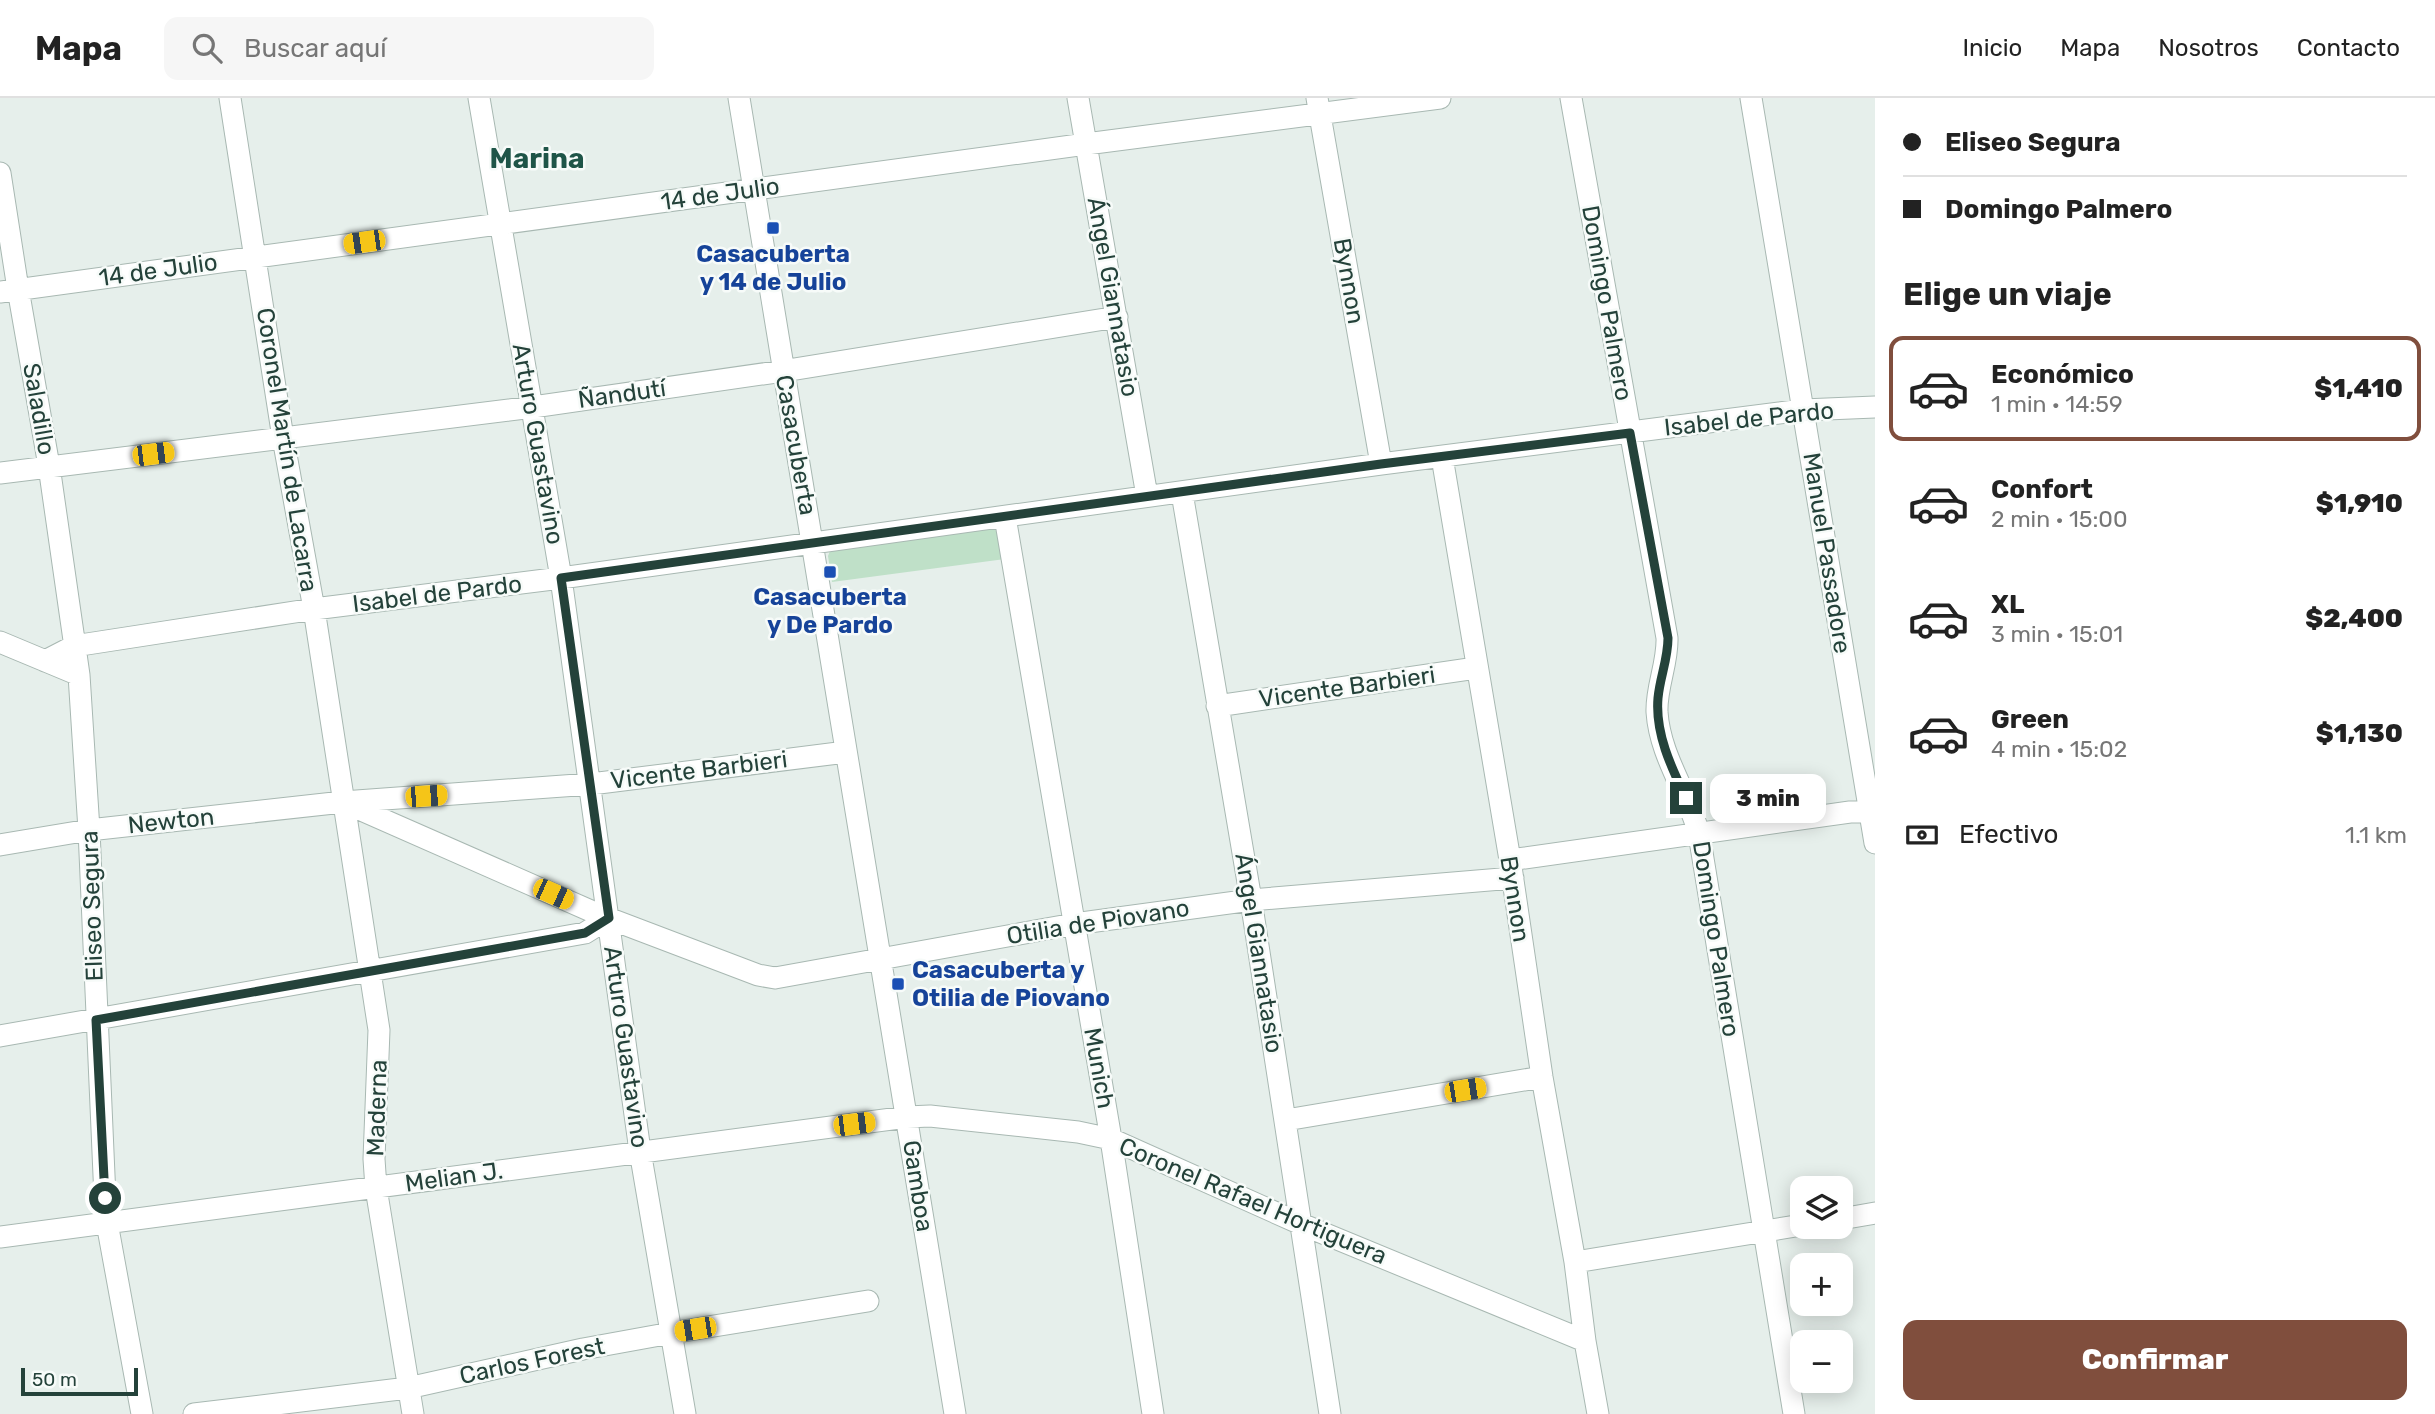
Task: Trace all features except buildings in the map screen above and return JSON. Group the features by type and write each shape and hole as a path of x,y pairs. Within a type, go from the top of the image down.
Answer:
{"street":[{"name":"Coronel Martín de Lacarra","path":"230,98 343,802"},
{"name":"Arturo Guastavino","path":"479,98 561,578 640,1151 685,1414"},
{"name":"Casacuberta","path":"739,98 881,957"},
{"name":"Ángel Giannatasio","path":"1078,98 1147,496"},
{"name":"14 de Julio","path":"9,290 1086,144 1319,106 1440,98"},
{"name":"Domingo Palmero","path":"1571,98 1668,638 1668,653 1657,713 1671,768 1693,814 1699,834 1794,1414"},
{"name":"Manuel Passadore","path":"1751,98 1872,812 1875,843"},
{"name":"Bynnon","path":"1319,106 1381,464"},
{"name":"Saladillo","path":"0,173 9,290 49,466 74,646"},
{"name":"Ñandutí","path":"0,473 533,407 783,371 1118,317"},
{"name":"Isabel de Pardo","path":"45,661 74,646 314,609 813,544 1381,464 1803,410 1875,407"},
{"name":"Bynnon","path":"1442,457 1598,1414"},
{"name":"Ángel Giannatasio","path":"1182,493 1251,900 1330,1414"},
{"name":"Munich","path":"1004,517 1111,1139 1153,1414"},
{"path":"0,642 79,676"},
{"name":"Eliseo Segura","path":"74,646 79,676 89,830 107,1223 142,1414"},
{"name":"Vicente Barbieri","path":"1217,706 1476,668"},
{"name":"Vicente Barbieri","path":"343,802 591,784 846,752"},
{"name":"Otilia de Piovano","path":"343,802 609,918 758,975 775,978 1074,924 1511,869 1699,834 1850,812 1872,812"},
{"name":"Newton","path":"0,845 89,830 343,802"},
{"name":"Maderna","path":"343,802 379,1030 374,1159 376,1188 413,1414"},
{"path":"0,1036 585,933 609,918"},
{"name":"Gamboa","path":"881,957 955,1414"},
{"path":"1286,1119 1542,1077"},
{"name":"Coronel Rafael Hortiguera","path":"908,1117 930,1116 1065,1130 1111,1139 1301,1224 1585,1341"},
{"name":"Melian J.","path":"0,1237 908,1117"},
{"path":"1853,1217 1875,1213"},
{"path":"1575,1262 1790,1227"},
{"name":"Carlos Forest","path":"194,1414 408,1388 671,1332 869,1301"}],"green space":[{"path":"994,529 1000,534 1005,559 832,582 828,556 832,546"}],"place":[{"name":"Casacuberta y 14 de Julio","path":"773,228"},
{"name":"Casacuberta y De Pardo","path":"830,572"},
{"name":"Casacuberta y Otilia de Piovano","path":"898,984"}],"district":[{"name":"Marina","path":"537,158"}],"route":[{"path":"105,1198 96,1020 585,933 609,918 561,578 1381,464 1630,433 1668,638 1668,653 1657,713 1671,768 1686,798"}]}
